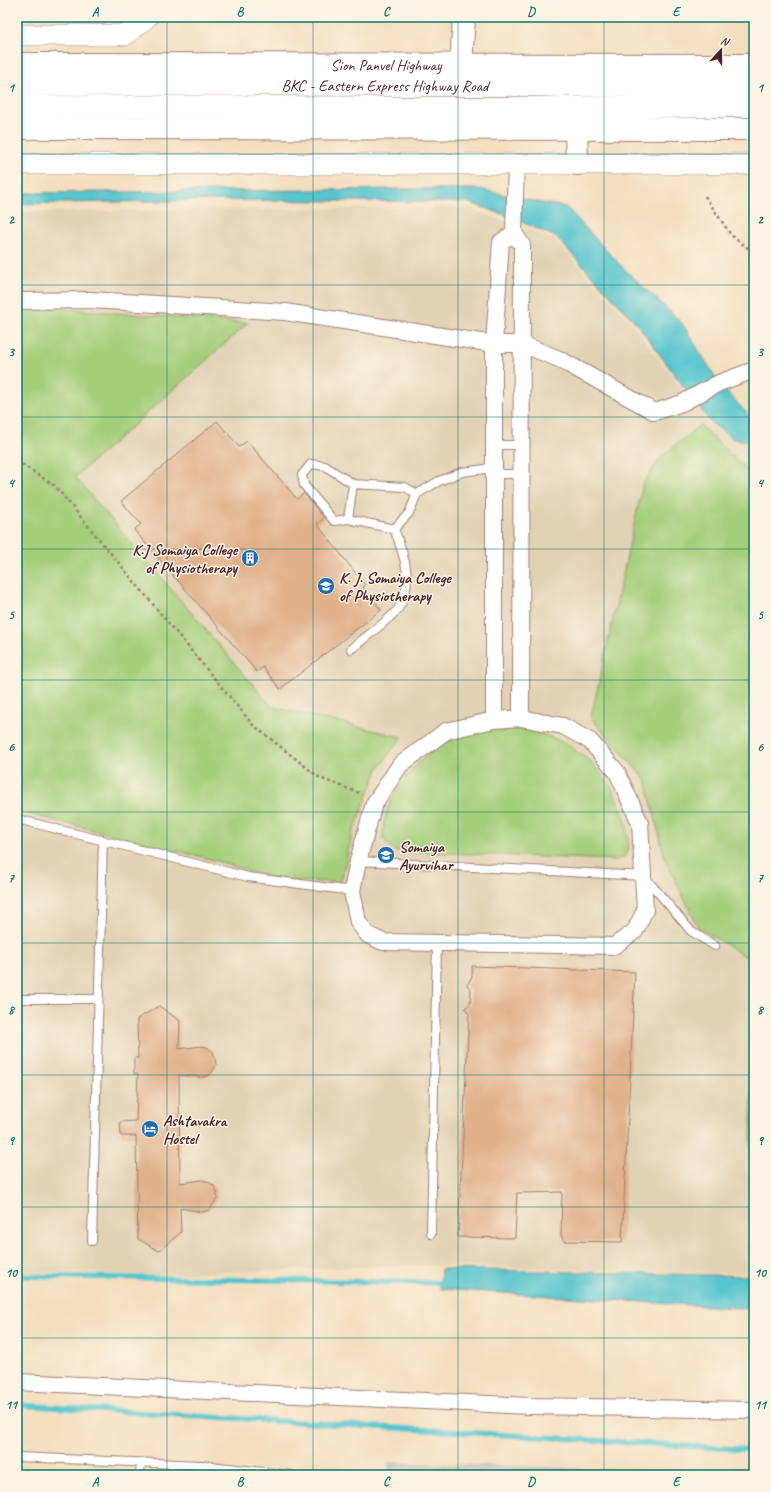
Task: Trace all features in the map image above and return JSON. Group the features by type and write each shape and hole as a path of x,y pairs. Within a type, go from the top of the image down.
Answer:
{"main road":[{"path":"461,64 464,17"},
{"name":"Sion Panvel Highway","path":"17,64 754,65"},
{"name":"BKC - Eastern Express Highway Road","path":"17,83 754,86"},
{"name":"BKC - Eastern Express Highway Road","path":"17,106 528,108 754,106"},
{"path":"17,128 754,129"},
{"path":"576,129 577,164"}],"street":[{"path":"17,35 125,35 146,17"},
{"path":"516,163 514,229 522,245 521,718"},
{"path":"17,164 754,164"},
{"path":"494,720 494,344 501,242 514,229"},
{"path":"17,301 91,300 285,312 494,344 522,344 559,359 655,412 670,408 719,383 754,370"},
{"path":"521,718 563,726 590,741 617,772 640,824 645,910 635,931 614,946 383,942 368,935 358,922 352,891 358,861 374,804 400,765 446,731 494,720 521,718"},
{"path":"17,1382 530,1406 754,1410"}],"lane":[{"path":"494,445 521,445"},
{"path":"394,529 348,519 334,521 304,485 302,475 311,464 325,466 353,484 405,487 416,494"},
{"path":"394,529 409,513 416,494 439,481 462,472 484,469 494,469 521,474"},
{"path":"348,519 353,484"},
{"path":"351,649 398,609 405,592 407,574 403,552 394,529"},
{"path":"17,819 248,876 352,891"},
{"path":"92,1241 103,840"},
{"path":"358,861 644,876 691,931 715,946"},
{"path":"431,1234 437,943"},
{"path":"17,999 98,999"},
{"path":"17,1457 201,1465 292,1475"},
{"path":"140,1475 141,1462"},
{"path":"200,1475 201,1465"}],"path":[{"path":"705,196 731,234 754,253"},
{"path":"17,461 54,486 253,725 320,778 377,800"}],"shaded area":[{"name":"Somaiya Ayurvihar","path":"466,207 554,239 633,325 707,422 732,442 754,444 754,1274 412,1265 157,1275 17,1271 17,212"},
{"path":"388,1462 754,1474 754,1475 388,1475"}],"green space":[{"path":"17,305 248,323 75,477 272,707 402,737 378,769 352,835 341,882 278,881 218,861 17,811"},
{"path":"700,425 754,477 754,1257 750,1257 752,961 698,927 665,859 646,780 591,718 643,484 660,458"},
{"path":"501,727 534,731 564,742 591,762 612,788 625,818 629,845 628,852 623,858 615,860 395,851 383,839 385,821 390,804 398,788 409,773 422,760 436,749 468,733"}],"water":[{"path":"479,189 566,207 620,265 682,323 719,383 752,419 754,419 754,442 733,439 710,422 637,324 556,237 508,216 467,202 211,200 17,204 17,193"},
{"path":"441,1269 754,1276 754,1309 440,1289"}],"building":[{"name":"K.J Somaiya College of Physiotherapy","path":"217,421 239,447 247,441 297,499 304,493 324,518 317,524 365,585 363,587 381,610 280,689 263,667 257,672 134,530 141,524 121,501"},
{"path":"472,966 635,972 622,1242 564,1241 561,1235 562,1192 517,1193 515,1238 458,1237 469,1014 465,1008 470,1004 471,990 467,985 472,977"},
{"name":"Ashtavakra Hostel","path":"159,1006 180,1021 179,1049 201,1046 207,1047 213,1052 215,1058 216,1065 208,1076 201,1077 179,1075 180,1183 202,1180 209,1182 214,1186 217,1192 217,1199 209,1210 202,1212 180,1208 181,1232 159,1251 138,1239 136,1136 121,1136 120,1122 136,1121 138,1074 134,1074 134,1058 138,1058 137,1019"}],"waterway":[{"path":"17,1276 447,1283"},
{"path":"17,1405 754,1450"}],"place":[{"name":"K.J Somaiya College of Physiotherapy","path":"250,558"},
{"name":"K. J. Somaiya College of Physiotherapy","path":"326,586"},
{"name":"Somaiya Ayurvihar","path":"386,855"},
{"name":"Ashtavakra Hostel","path":"150,1129"}]}
